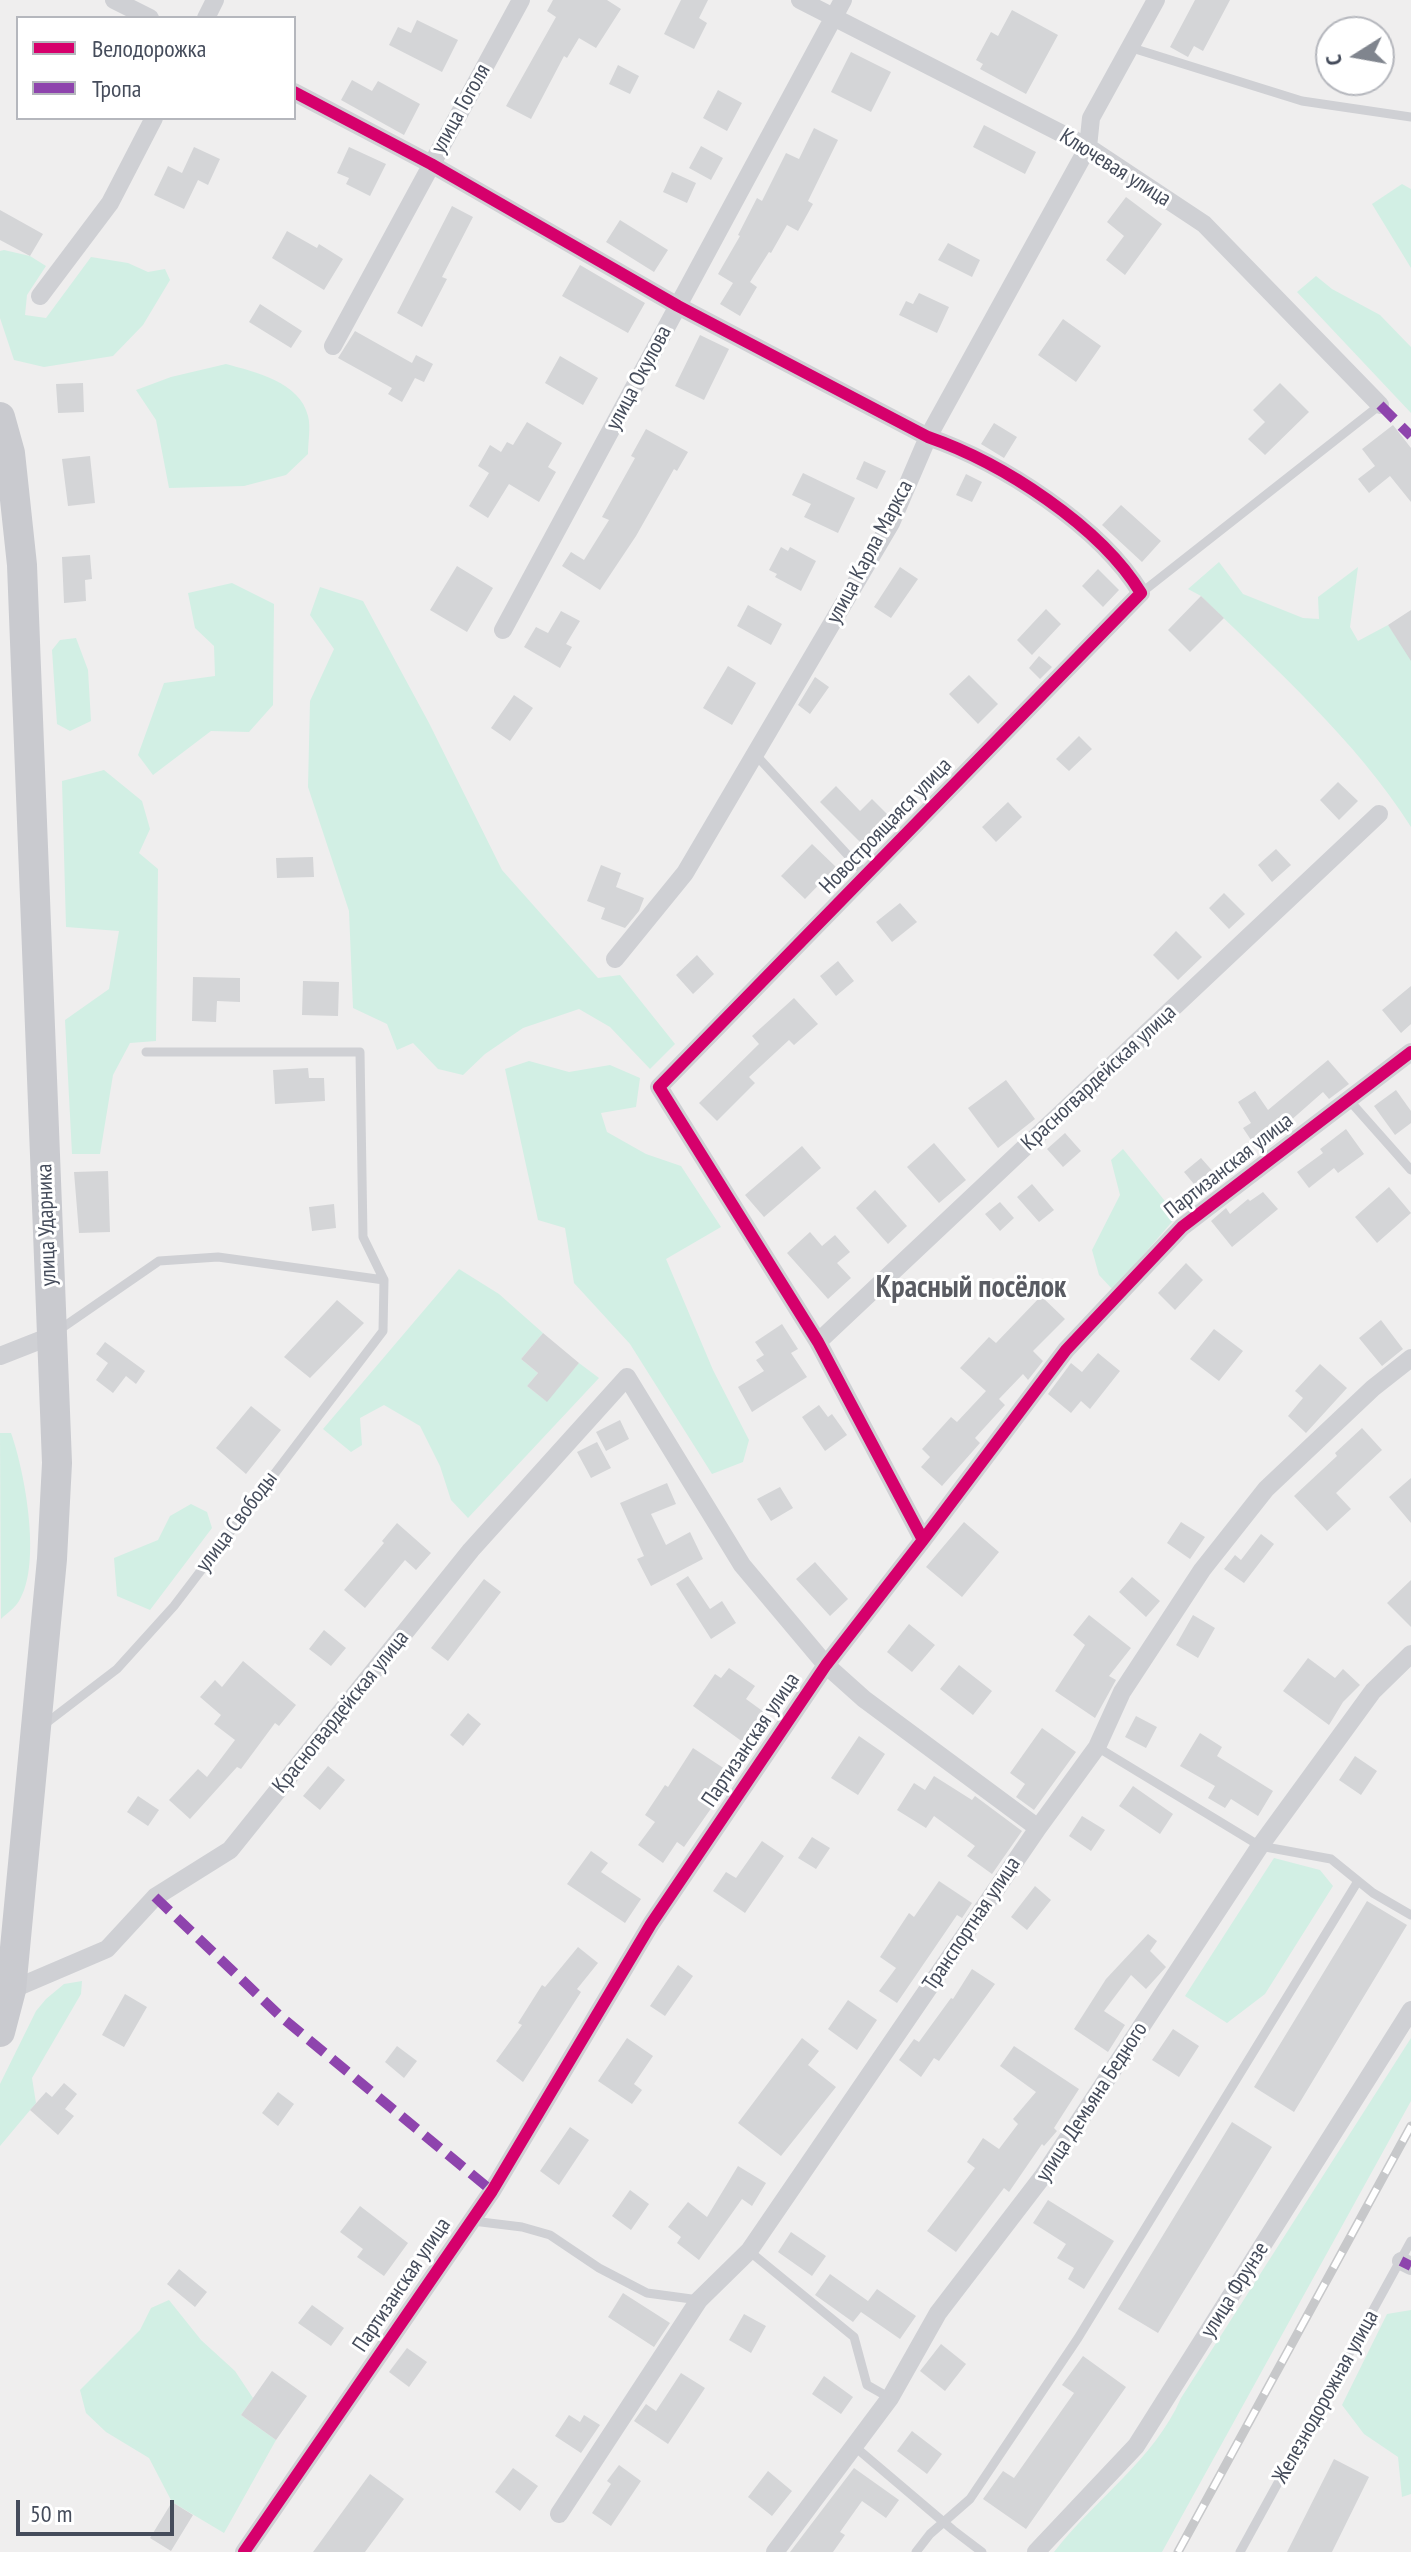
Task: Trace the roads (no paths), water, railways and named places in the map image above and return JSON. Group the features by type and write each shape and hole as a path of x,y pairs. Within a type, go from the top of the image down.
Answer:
{"main road":[{"name":"улица Ударника","path":"0,417 22,565 57,1463 52,1559 11,1990 0,2032"}],"street":[{"path":"114,0 146,16"},
{"name":"улица Гоголя","path":"333,346 521,0"},
{"name":"Ключевая улица","path":"800,0 1088,147 1204,224 1380,405"},
{"name":"улица Окулова","path":"503,630 843,0"},
{"name":"улица Карла Маркса","path":"615,959 685,873 891,523 928,437 1088,147 1091,118 1156,0"},
{"path":"296,93 431,164 678,306 928,437 958,447 1052,502 1127,570 1141,593"},
{"path":"40,296 110,203 153,120"},
{"name":"Новостроящаяся улица","path":"818,1342 659,1087 1141,593"},
{"name":"Красногвардейская улица","path":"818,1342 1379,814"},
{"name":"Партизанская улица","path":"244,2552 492,2191 651,1924 826,1665 1066,1350 1182,1227 1411,1052"},
{"path":"0,1356 51,1336"},
{"path":"818,1342 923,1540"},
{"name":"Транспортная улица","path":"559,2514 699,2300 749,2251 1038,1828 1097,1747 1122,1692 1202,1570 1266,1489 1373,1388 1411,1358"},
{"name":"Красногвардейская улица","path":"11,1990 107,1949 155,1897 230,1850 471,1550 627,1377 742,1565 826,1665"},
{"name":"улица Демьяна Бедного","path":"775,2552 890,2398 938,2313 1043,2176 1260,1846 1373,1691 1411,1654"},
{"path":"826,1665 864,1699 1038,1828"},
{"name":"улица Фрунзе","path":"1036,2552 1136,2446 1411,2010"}],"lane":[{"path":"1129,47 1302,101 1411,117"},
{"name":"Новостроящаяся улица","path":"1141,593 1380,405"},
{"path":"755,754 866,875"},
{"name":"улица Свободы","path":"36,1731 117,1669 174,1606 383,1331 384,1280 363,1237 360,1052 146,1052"},
{"path":"1348,1099 1411,1170"},
{"path":"51,1336 159,1261 218,1257 384,1280"},
{"path":"1097,1747 1260,1846 1331,1859 1358,1881 1411,1915"},
{"path":"916,2552 930,2534 970,2499 1078,2338 1358,1881"},
{"path":"471,2221 522,2227 550,2235 599,2268 647,2293 699,2300"},
{"name":"Железнодорожная улица","path":"1240,2552 1406,2264 1411,2241"},
{"path":"749,2251 854,2337 867,2385 890,2398"},
{"path":"854,2446 982,2552"}],"railway":[{"path":"1178,2552 1411,2126"}],"district":[{"name":"Красный посёлок","path":"971,1288"}]}
